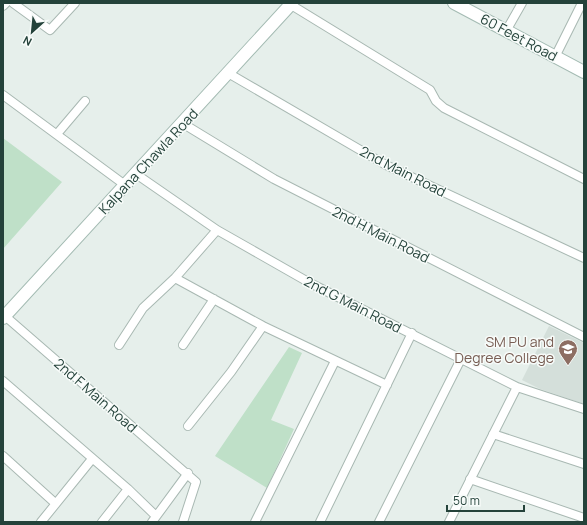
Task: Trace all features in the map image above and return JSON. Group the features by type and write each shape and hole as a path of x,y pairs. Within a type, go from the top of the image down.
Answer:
{"street":[{"path":"3,6 6,3"},
{"path":"13,3 50,30 75,3"},
{"name":"60 Feet Road","path":"454,3 584,72"},
{"path":"506,31 522,3"},
{"path":"555,57 582,3"},
{"path":"290,4 430,90 436,101 444,108 584,179"},
{"name":"Kalpana Chawla Road","path":"4,317 290,4"},
{"name":"2nd Main Road","path":"228,73 386,165 584,258"},
{"path":"3,95 125,185"},
{"path":"57,134 86,101"},
{"name":"2nd H Main Road","path":"182,123 274,179 584,337"},
{"name":"2nd G Main Road","path":"136,174 217,230 310,283 517,387 584,409"},
{"path":"119,345 143,308 175,278 217,230"},
{"path":"175,278 263,326 387,385"},
{"path":"183,346 214,299"},
{"name":"2nd F Main Road","path":"4,317 188,474"},
{"path":"188,426 231,372 263,326"},
{"path":"320,522 412,333"},
{"path":"379,522 461,359"},
{"path":"255,522 336,361"},
{"path":"3,382 128,489 154,519 188,474 196,482 183,522"},
{"path":"449,522 517,387"},
{"path":"493,434 584,464"},
{"path":"3,456 55,503"},
{"path":"41,522 92,458"},
{"path":"470,479 584,518"},
{"path":"102,522 128,489"}],"shaded area":[{"name":"SM PU and Degree College","path":"549,326 584,343 584,404 540,389 522,380"}],"green space":[{"path":"3,138 62,182 3,249"},
{"path":"289,347 302,353 271,420 294,429 267,488 215,456"}],"place":[{"name":"SM PU and Degree College","path":"568,366"}]}
